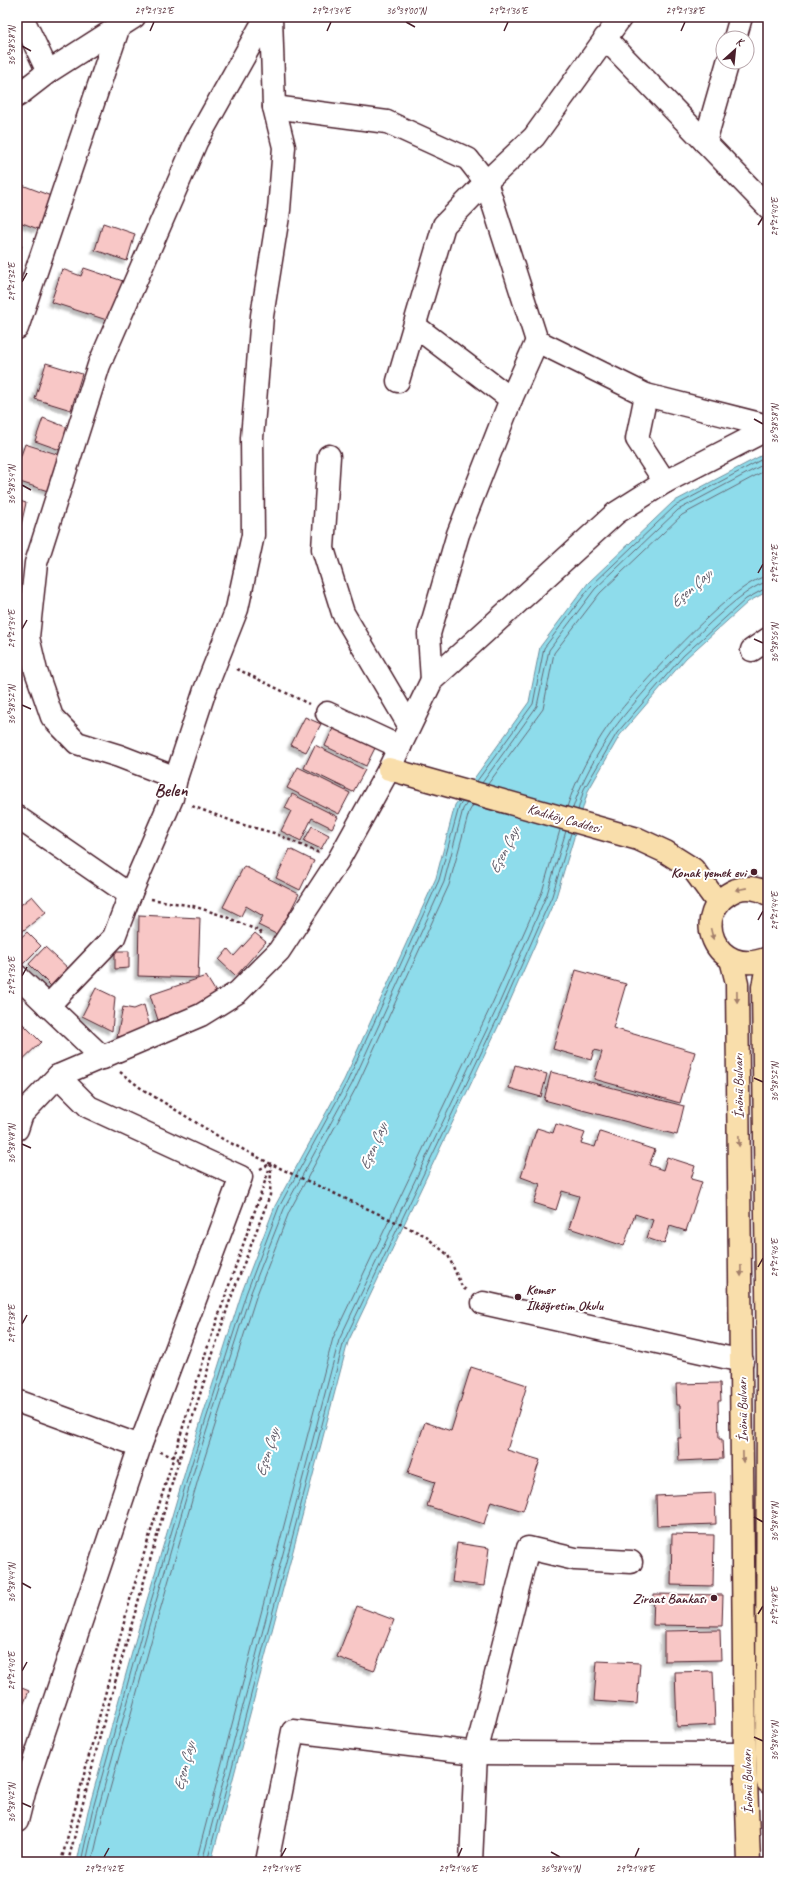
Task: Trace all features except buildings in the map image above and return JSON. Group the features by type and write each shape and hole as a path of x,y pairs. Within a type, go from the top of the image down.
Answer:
{"main road":[{"name":"Kadıköy Caddesi","path":"389,769 638,839 666,852 693,869 718,903"},
{"path":"768,894 752,888 739,889 727,894 718,903 712,915 710,928 713,940 720,952 731,959 743,963 756,963 768,959"},
{"name":"İnönü Bulvarı","path":"731,959 737,983 742,1361 756,1754 768,1782"},
{"name":"İnönü Bulvarı","path":"749,1862 756,1754 768,1361 763,987 768,959"},
{"path":"742,1361 768,1361"}],"street":[{"path":"22,17 48,72"},
{"path":"174,788 119,756 77,743 52,717 23,638 36,563 99,365 196,142 266,17"},
{"path":"48,1006 114,937 174,788 205,690 237,610 253,536 252,438 262,316 279,210 284,147 274,107 271,17"},
{"path":"398,382 444,225 486,182 534,137 621,17"},
{"path":"737,30 741,17"},
{"path":"17,96 48,72 126,23"},
{"path":"17,328 126,23"},
{"path":"605,38 768,207"},
{"path":"705,142 726,70"},
{"path":"274,107 387,122 468,159 486,182 537,341 458,534 429,634 432,680"},
{"path":"415,326 512,399"},
{"path":"537,341 646,395 768,427"},
{"path":"646,395 637,439 665,482"},
{"path":"19,1119 58,1076 201,1015 238,992 279,951 338,861 389,769 432,680 616,513 665,482 768,427"},
{"path":"329,456 323,549 343,613 409,725"},
{"path":"327,713 400,747"},
{"path":"17,817 130,895"},
{"path":"17,976 70,1029 103,1058"},
{"path":"17,1821 26,1785 140,1446 241,1177 89,1107 58,1076"},
{"path":"483,1304 742,1361"},
{"path":"17,1400 140,1446"},
{"path":"471,1862 476,1753 528,1548 575,1559 631,1562"},
{"path":"267,1862 293,1731 476,1753 756,1754"}],"path":[{"path":"238,669 327,713"},
{"path":"174,788 240,824 274,833 338,861"},
{"path":"130,895 193,906 224,916 259,931 279,951"},
{"path":"103,1058 142,1089 221,1138 271,1164 424,1235 448,1255 462,1287 483,1304"},
{"path":"61,1862 133,1589 206,1352 271,1164"},
{"path":"68,1862 102,1728 175,1473 229,1303 270,1195 271,1164"}],"water":[{"name":"Eşen Çayı","path":"768,452 768,591 748,602 686,658 620,735 588,791 556,897 506,1010 348,1342 211,1862 77,1862 88,1811 139,1627 188,1462 242,1292 275,1206 344,1080 436,878 455,805 529,702 540,647 588,583 673,502"}],"place":[{"name":"Konak yemek evi","path":"754,872"},
{"name":"Kemer İlköğretim Okulu","path":"518,1297"},
{"name":"Ziraat Bankası","path":"714,1598"}],"district":[{"name":"Belen","path":"171,790"}]}
